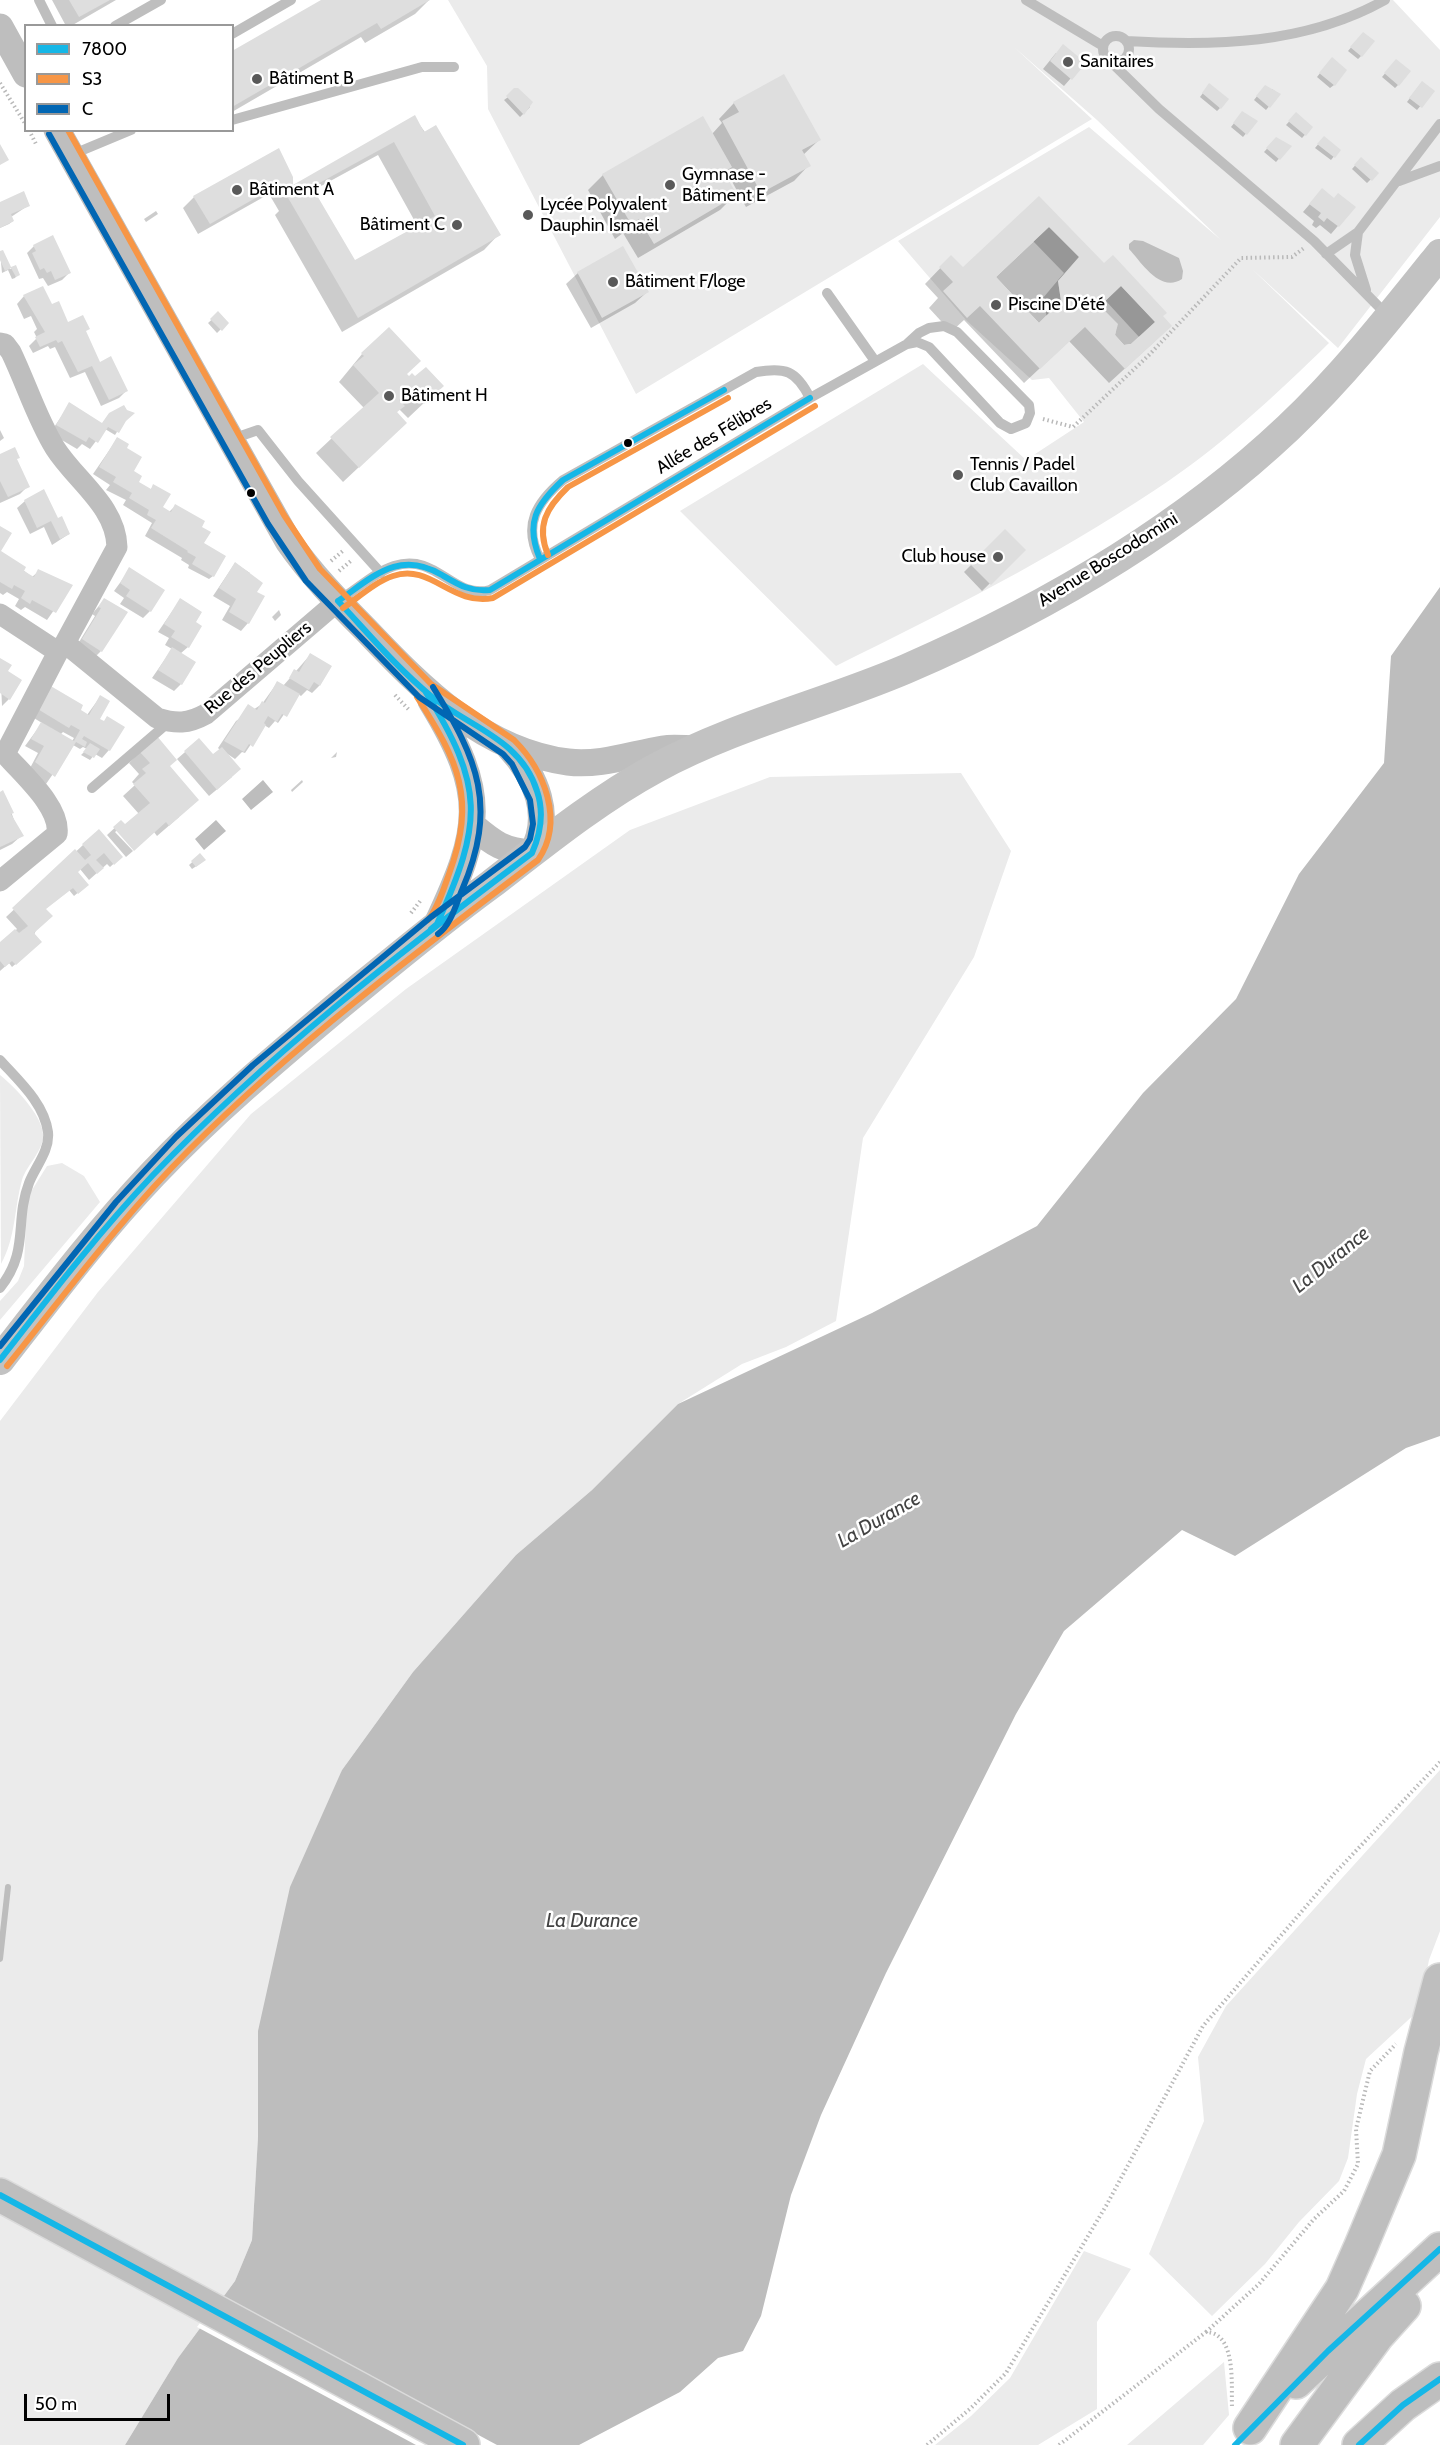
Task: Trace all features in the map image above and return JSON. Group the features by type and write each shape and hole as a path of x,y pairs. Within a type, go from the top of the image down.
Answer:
{"main road":[{"name":"Avenue Boscodomini","path":"0,1360 123,1208 182,1144 259,1072 437,924 532,853 631,784 696,748 853,692 909,668 1031,609 1156,532 1250,462 1306,410 1389,317 1440,254"},
{"path":"1239,2429 1342,2289 1361,2247 1399,2156 1440,1980"},
{"path":"0,2195 463,2445"},
{"path":"1239,2429 1440,2249"},
{"path":"1297,2445 1377,2336 1440,2267"},
{"path":"1359,2445 1403,2405 1440,2379"}],"street":[{"path":"0,27 14,59"},
{"path":"58,132 288,541 419,703 458,745 471,792 473,826 465,862 437,924"},
{"path":"0,343 5,344 12,352 55,448 108,513 117,533 117,547 2,754 53,810 58,825 57,834 0,881"},
{"name":"Rue des Peupliers","path":"169,722 190,723 206,714 338,601"},
{"path":"0,614 61,647 157,718 169,722"},
{"path":"419,703 471,724 509,747 550,758 586,763 667,748 696,748"},
{"path":"473,826 503,848 532,853 542,825 539,798 528,771 509,747"}],"lane":[{"path":"39,0 51,24"},
{"path":"119,24 161,0"},
{"path":"234,33 291,0"},
{"path":"1026,0 1103,46"},
{"path":"1385,0 1305,31 1268,39 1195,44 1126,40 1112,36 1103,46 1104,56 1159,109 1314,241 1389,317"},
{"path":"1111,62 1119,63 1126,58 1130,50 1126,40"},
{"path":"234,119 422,67 454,67"},
{"path":"1326,254 1358,232 1399,181 1417,151 1440,124"},
{"path":"71,155 125,132"},
{"path":"1399,181 1440,166"},
{"path":"1358,232 1355,255 1358,271 1369,296"},
{"path":"827,293 874,361"},
{"name":"Allée des Félibres","path":"381,573 392,566 416,563 432,567 469,591 482,592 502,584 810,398 907,344 929,328 944,326 957,332 1024,398 1029,405 1030,413"},
{"path":"907,344 917,342 929,348 1000,423 1011,429 1020,427 1026,423 1030,413"},
{"path":"540,559 533,546 535,512 542,497 562,480 756,372 778,368 795,375 810,398"},
{"path":"231,440 258,430 298,481 381,573 338,601"},
{"path":"92,788 169,722"},
{"path":"0,1060 35,1100 48,1134 45,1152 28,1185 17,1263 0,1288"}],"path":[{"path":"0,83 24,122"},
{"path":"1030,413 1073,427 1149,355 1241,258 1292,257 1314,241"},
{"path":"391,690 419,703"},
{"path":"927,2445 971,2408 1006,2373 1106,2206 1203,2026 1334,1874 1440,1762"},
{"path":"1059,2445 1206,2332 1258,2284 1314,2219 1344,2191 1358,2164 1356,2129 1370,2071 1388,2051 1429,2021"},
{"path":"1206,2332 1214,2333 1223,2339 1229,2359 1239,2429"}],"shaded area":[{"path":"448,0 1393,0 1440,50 1440,217 1338,348 1251,268 1329,343 1309,363 1267,402 1201,457 1116,515 998,583 836,666 680,511 923,364 1026,460 1084,422 1049,378 1032,380 966,320 898,241 1089,127 1221,240 1097,120 1014,47 1092,119 636,394 488,109 487,66"},
{"path":"961,773 1011,851 974,957 863,1138 836,1321 786,1347 742,1364 678,1404 592,1490 516,1555 413,1672 342,1770 258,2137 252,2240 235,2281 178,2358 125,2445 0,2445 0,1421 98,1292 251,1114 406,989 630,830 770,777"},
{"path":"0,1075 33,1110 43,1134 41,1146 22,1180 12,1233 1,1264"},
{"path":"62,1163 84,1176 100,1202 0,1320 0,1301 18,1281 24,1266 27,1198 47,1166"},
{"path":"1440,1770 1440,1931 1429,1960 1419,2010 1366,2059 1357,2094 1348,2158 1339,2181 1299,2222 1265,2264 1212,2316 1149,2254 1204,2121 1198,2057 1226,2006"},
{"path":"1084,2251 1131,2269 1097,2322 1097,2409 1038,2445 935,2445 971,2416 1010,2378"},
{"path":"1224,2362 1229,2415 1203,2445 1127,2445"}],"water":[{"path":"1049,227 1079,257 1058,281 1061,301 1039,323 996,277"},
{"path":"1134,240 1143,241 1179,258 1183,271 1182,279 1166,282 1152,274 1129,249 1129,244"},
{"path":"1121,286 1155,322 1131,344 1124,345 1115,335 1117,324 1100,306"},
{"name":"La Durance","path":"1440,587 1440,1436 1406,1448 1235,1556 1182,1530 1064,1631 1016,1714 886,1973 821,2115 791,2195 761,2316 743,2351 718,2358 680,2392 579,2445 125,2445 178,2358 235,2281 252,2240 258,2137 258,2031 290,1887 342,1770 413,1672 516,1555 592,1490 678,1404 872,1313 1037,1226 1143,1093 1236,999 1299,874 1384,763 1391,656"},
{"path":"263,780 273,792 251,810 242,799"},
{"path":"216,820 226,831 204,850 195,839"}],"pier":[{"path":"220,2296 497,2445 416,2445 197,2327"}],"building":[{"path":"69,0 110,0 79,17"},
{"name":"Bâtiment B","path":"321,0 430,0 381,29 377,23 234,106 234,50"},
{"path":"1363,32 1375,41 1362,57 1350,47"},
{"name":"Sanitaires","path":"1063,44 1086,63 1072,80 1050,61"},
{"path":"1332,57 1347,70 1335,86 1319,73"},
{"path":"1396,59 1411,71 1399,86 1384,73"},
{"path":"784,74 821,140 802,150 811,166 761,193 722,121 739,112 733,102"},
{"path":"1422,81 1435,91 1422,108 1409,98"},
{"path":"1209,83 1229,99 1221,109 1202,93"},
{"path":"1265,85 1281,94 1270,108 1256,96"},
{"path":"514,88 518,88 533,102 524,115 506,96"},
{"path":"1242,111 1258,121 1247,135 1233,123"},
{"path":"1296,112 1313,127 1306,136 1288,121"},
{"name":"Bâtiment C","path":"415,115 424,132 436,125 501,235 358,318 280,184 210,224 193,196 279,148 293,177 293,185","holes":["394,142 435,216 355,260 312,187"]},
{"name":"Gymnase - Bâtiment E","path":"703,116 732,167 724,172 737,195 654,244 639,219 631,224 602,174"},
{"path":"1324,136 1341,150 1335,158 1317,144"},
{"path":"1276,137 1292,146 1280,160 1266,148"},
{"path":"0,144 9,160 0,165"},
{"path":"1361,157 1379,173 1372,181 1354,165"},
{"path":"1322,188 1334,198 1338,193 1356,207 1339,227 1327,218 1324,222 1318,217 1321,213 1309,204"},
{"path":"24,191 30,206 11,214 14,221 0,228 0,202"},
{"path":"1039,196 1104,263 1113,255 1167,313 1163,316 1172,326 1125,369 1085,327 1040,369 980,306 967,318 943,291 953,282 939,267 951,255 963,267","holes":["1049,227 1079,257 1058,281 1061,301 1039,323 996,277","1121,286 1155,322 1131,344 1124,345 1115,335 1118,324 1100,306"]},
{"path":"53,235 71,273 55,280 51,271 47,273 44,268 40,270 32,253 36,251 33,245"},
{"name":"Bâtiment F/loge","path":"623,246 649,292 602,318 577,272"},
{"path":"3,250 11,267 16,265 20,275 16,277 11,268 5,271 0,260 0,251"},
{"path":"43,286 52,304 59,301 68,322 83,315 90,329 86,331 100,362 111,356 128,391 109,400 92,366 78,372 62,341 58,343 56,340 40,347 35,337 45,332 23,295"},
{"path":"218,311 229,323 222,331 210,319"},
{"name":"Bâtiment H","path":"389,327 421,361 407,374 409,376 412,373 415,376 426,367 444,386 424,404 411,389 399,400 405,406 397,412 407,423 359,468 330,437 379,393 353,365 364,356 361,353"},
{"path":"69,402 102,423 109,413 124,405 127,410 135,413 126,421 119,433 108,427 98,443 89,437 86,442 56,425"},
{"path":"117,437 129,444 127,448 142,457 134,471 142,476 139,482 151,489 153,484 171,494 163,507 171,512 175,504 205,521 202,527 211,532 204,543 226,556 214,577 192,564 196,557 151,528 156,520 147,515 149,510 129,498 132,493 113,482 116,477 99,467"},
{"path":"15,447 20,458 17,459 30,487 8,497 0,481 0,454"},
{"path":"44,489 58,518 62,516 70,534 60,539 51,521 37,528 24,500"},
{"path":"0,526 12,533 1,551 26,567 24,571 34,577 38,569 73,585 56,613 32,600 30,604 21,598 25,591 14,585 12,589 0,582"},
{"name":"Club house","path":"1005,529 1026,550 991,585 970,564"},
{"path":"235,562 263,583 257,592 265,596 249,624 229,612 236,599 219,588"},
{"path":"129,567 165,590 151,612 126,596 130,590 120,583"},
{"path":"104,598 128,612 102,652 82,639 101,608 98,607"},
{"path":"180,598 202,612 196,622 202,626 189,648 171,637 175,631 164,624"},
{"path":"172,647 196,662 182,685 158,670"},
{"path":"310,653 332,666 320,686 314,682 309,690 289,678 294,669 299,672"},
{"path":"0,658 12,665 8,671 22,680 10,700 0,693"},
{"path":"277,681 300,694 287,717 282,714 277,722 268,716 264,723 266,725 253,747 249,744 244,752 224,741 248,704 257,710 262,701 265,703"},
{"path":"49,685 83,705 81,710 89,715 100,695 110,701 100,719 104,721 107,716 125,727 110,751 84,736 82,739 87,742 85,747 76,742 55,777 35,762 44,746 31,739 41,722 74,741 80,730 71,725 69,728 36,708"},
{"path":"157,736 177,760 170,766 199,800 169,826 166,822 134,851 113,827 121,820 125,824 150,803 133,784 146,773 142,769 150,763 139,751"},
{"path":"199,738 213,754 222,747 241,769 217,790 184,751"},
{"path":"90,743 100,749 94,758 83,752"},
{"path":"3,790 14,813 11,814 24,836 0,847 0,792"},
{"path":"99,829 123,857 114,865 104,853 96,860 104,868 97,874 88,863 78,872 89,885 78,894 73,888 46,909 53,916 34,933 42,942 16,965 12,961 5,967 0,961 0,942 15,929 19,933 28,926 12,908 75,849 85,860 91,855 82,844"},
{"path":"200,853 206,860 196,867 191,861"}],"waterway":[{"path":"0,1959 8,1887"}],"transit line":[{"name":"S3","path":"7,1366 118,1229 189,1150 315,1035 538,860 546,845 550,829 550,813 542,781 525,752 514,740 431,684 320,569 284,515 69,132"},
{"name":"C","path":"0,1346 116,1202 176,1137 253,1065 431,917 525,847 530,839 533,824 530,800 512,764 503,754 419,697 306,581 268,524 49,134"},
{"name":"7800","path":"540,559 533,535 536,515 546,498 563,480 724,390"},
{"name":"S3","path":"548,555 543,535 545,518 554,502 568,487 728,398"},
{"name":"7800","path":"338,601 375,575 399,565 427,568 465,587 490,590 810,398"},
{"name":"S3","path":"343,608 380,582 393,576 406,574 430,579 465,596 478,599 493,598 815,406"},
{"name":"7800","path":"0,1360 74,1266 153,1175 242,1088 384,967 532,853 538,838 540,807 537,791 529,773 519,759 506,746 446,707 418,685 338,601"},
{"name":"C","path":"433,687 462,738 478,784 481,808 479,833 473,860 453,914 438,934"},
{"name":"7800","path":"425,691 445,724 459,754 467,780 471,805 469,831 463,858 437,924 431,929"},
{"name":"S3","path":"417,697 453,761 462,801 462,823 457,847 440,898 428,920"},
{"name":"7800","path":"0,2195 463,2445"},
{"name":"7800","path":"1235,2445 1328,2351 1440,2249"},
{"name":"7800","path":"1359,2445 1403,2405 1440,2379"}],"place":[{"name":"Sanitaires","path":"1068,62"},
{"name":"Bâtiment B","path":"257,79"},
{"name":"Gymnase - Bâtiment E","path":"670,185"},
{"name":"Bâtiment A","path":"237,190"},
{"name":"Lycée Polyvalent Dauphin Ismaël","path":"528,215"},
{"name":"Bâtiment C","path":"457,225"},
{"name":"Bâtiment F/loge","path":"613,282"},
{"name":"Piscine D'été","path":"996,305"},
{"name":"Bâtiment H","path":"389,396"},
{"name":"Tennis / Padel Club Cavaillon","path":"958,475"},
{"name":"Club house","path":"998,557"}]}
